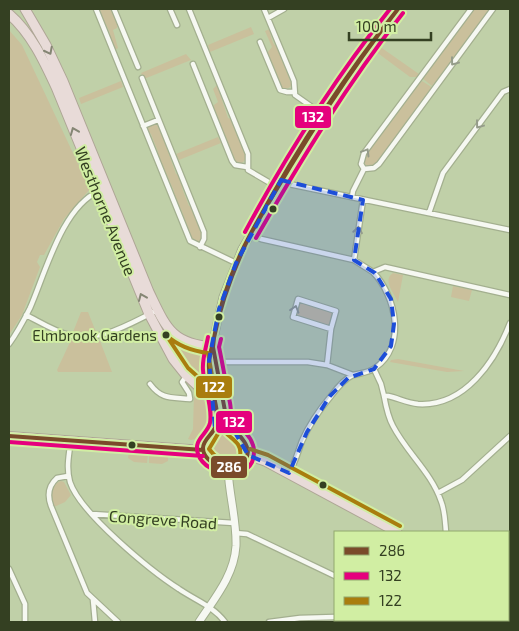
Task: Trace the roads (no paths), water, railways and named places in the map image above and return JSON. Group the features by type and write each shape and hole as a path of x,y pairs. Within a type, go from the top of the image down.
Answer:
{"highway":[{"name":"Westhorne Avenue","path":"25,9 46,45 63,80 149,314 173,359 187,376 214,401"},
{"name":"Westhorne Avenue","path":"9,14 13,21 32,40 44,61 168,329 181,340 191,344 213,347"},
{"path":"213,347 228,428"},
{"path":"214,401 215,429"},
{"path":"220,427 233,429 246,446 248,455 238,467 228,469 208,459 203,450 206,440 215,429 220,427"},
{"path":"248,455 260,458 395,531"}],"main road":[{"path":"9,436 203,450"}],"street":[{"path":"96,9 190,241 236,263"},
{"path":"114,9 138,67"},
{"path":"170,9 177,26"},
{"path":"189,9 248,154 247,167 250,172 277,187"},
{"path":"264,9 294,81 296,97 322,114"},
{"path":"268,18 284,9"},
{"path":"214,401 209,360 219,309 236,263 277,187 322,114 366,50 398,9"},
{"path":"352,197 364,169 362,164 364,153 471,9"},
{"path":"364,169 374,168 379,164 493,9"},
{"path":"260,42 280,90 283,92 294,92"},
{"path":"193,64 232,161 235,165 247,167"},
{"path":"142,78 204,232 204,240 200,247"},
{"path":"429,213 443,173 503,92 510,89"},
{"path":"143,126 158,120"},
{"path":"282,180 289,184 510,230"},
{"path":"9,344 26,315 61,234 83,202 92,194 103,190"},
{"path":"354,260 363,200"},
{"path":"250,234 261,239 354,260 373,272 380,280 391,299 394,311 391,346 386,357 374,369 353,375 343,382 322,408 307,432 289,473"},
{"path":"373,272 379,268 390,268 510,295"},
{"path":"327,366 331,329 336,311 298,299 293,317 331,329"},
{"path":"26,315 68,335 89,337 112,332 158,310"},
{"path":"384,396 394,397 411,403 426,404 441,401 458,394 472,383 488,363 503,340 510,323"},
{"path":"216,362 308,362 353,375"},
{"path":"374,369 381,384 387,410 394,428 428,475 438,494 444,509 446,531"},
{"path":"150,384 157,393 163,396 190,398 182,382 187,376"},
{"path":"438,494 462,480 510,436"},
{"path":"71,440 68,476 75,493 92,514 148,567 178,589 216,611 225,622"},
{"path":"199,622 223,586 232,566 236,546 228,469"},
{"path":"68,476 60,476 53,481 48,492 49,500 83,585 93,600 118,622"},
{"name":"Congreve Road","path":"92,514 234,523"},
{"name":"Congreve Road","path":"235,533 247,534 334,576"},
{"path":"9,569 25,604 25,622"},
{"path":"93,600 95,622"},
{"path":"269,622 300,618 334,617"}],"place":[{"name":"Elmbrook Gardens","path":"166,335"}]}
